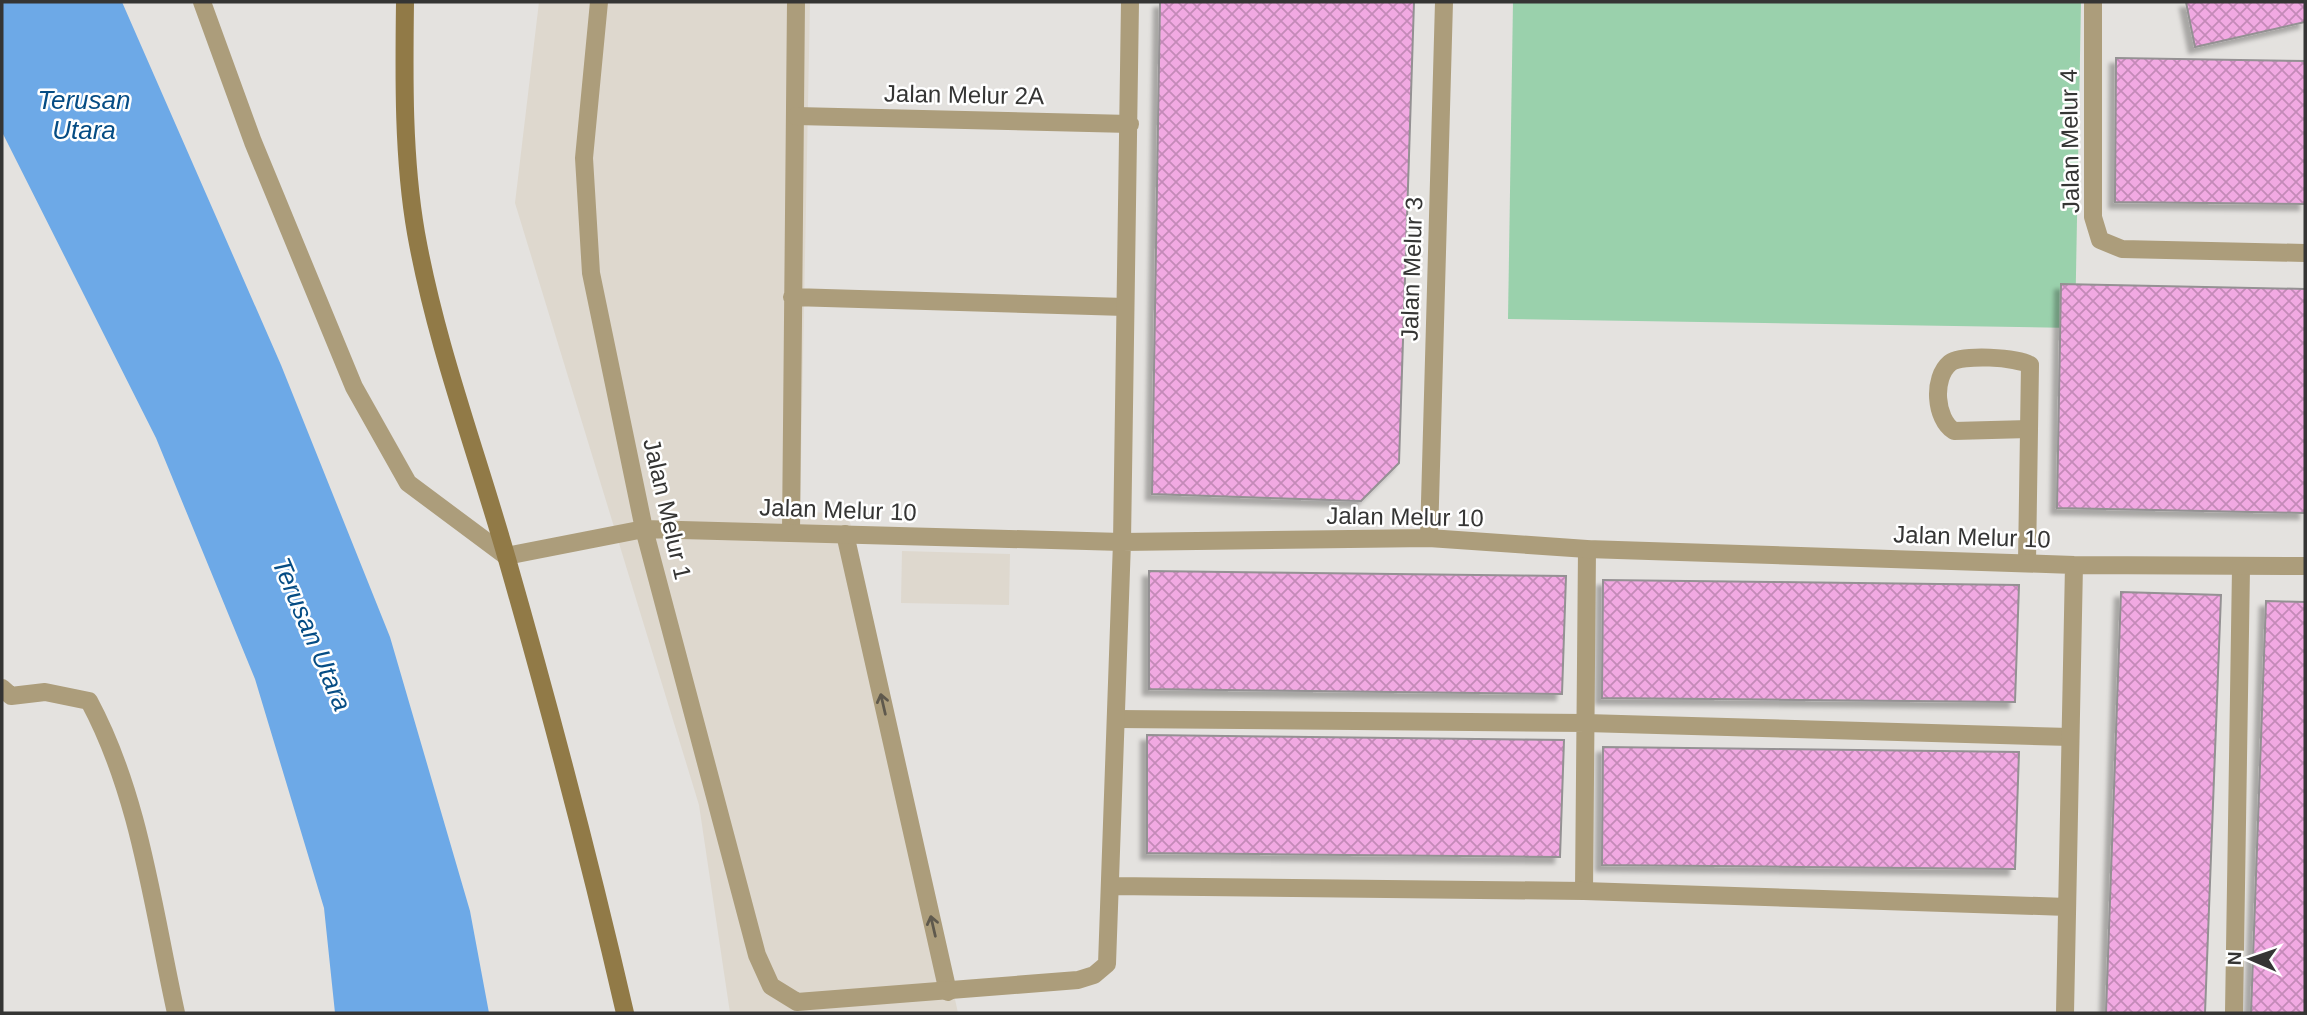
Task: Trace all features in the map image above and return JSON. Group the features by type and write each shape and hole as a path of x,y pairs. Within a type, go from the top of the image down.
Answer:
{"main road":[{"path":"405,2 404,91 416,232 442,350 506,556 593,876 625,1013"}],"street":[{"path":"202,2 253,142 354,387 408,483 506,556"},
{"name":"Jalan Melur 1","path":"599,2 584,158 591,273 644,529 757,955 771,986 797,1002 948,992"},
{"path":"791,533 796,2"},
{"path":"845,534 948,992 1078,980 1094,975 1107,964 1111,886 1122,542 1130,2"},
{"name":"Jalan Melur 3","path":"1429,538 1444,2"},
{"name":"Jalan Melur 4","path":"2093,2 2094,217 2100,240 2122,249 2305,253"},
{"name":"Jalan Melur 2A","path":"796,116 1130,124"},
{"path":"792,298 1125,307"},
{"path":"2026,562 2029,429 2030,365 1961,358 1951,363 1941,374 1939,413 1944,424 1954,431 2029,429"},
{"name":"Jalan Melur 10","path":"506,556 644,529 1122,542 1429,538 1587,549 2074,565 2241,568 2305,566"},
{"path":"1584,891 1587,549"},
{"path":"2065,1013 2074,565"},
{"path":"2234,1013 2241,568"},
{"path":"2,688 11,696 45,692 89,701 110,741 133,815 176,1013"},
{"path":"1117,719 1586,723 2070,737"},
{"path":"1111,886 1584,891 2067,907"}],"shaded area":[{"path":"539,2 810,2 800,512 848,513 958,1013 730,1013 699,805 515,203"},
{"path":"902,551 1010,554 1009,605 901,603"}],"green space":[{"path":"1513,2 2081,2 2075,328 1508,319"}],"water":[{"name":"Terusan Utara","path":"2,2 122,2 281,365 390,637 470,911 489,1013 335,1013 324,908 255,679 156,438 2,132"}],"building":[{"path":"1160,2 1414,2 1399,463 1361,501 1152,494"},
{"path":"2186,2 2305,2 2305,22 2195,47"},
{"path":"2116,58 2305,61 2305,204 2115,202"},
{"path":"2061,284 2305,289 2305,513 2057,508"},
{"path":"1149,571 1566,576 1562,694 1149,689"},
{"path":"1603,580 2019,585 2015,702 1602,698"},
{"path":"2121,592 2221,595 2205,1013 2106,1013"},
{"path":"2266,601 2305,602 2305,1013 2251,1013"},
{"path":"1147,735 1564,740 1560,857 1147,853"},
{"path":"1603,747 2019,752 2015,869 1602,865"}]}
